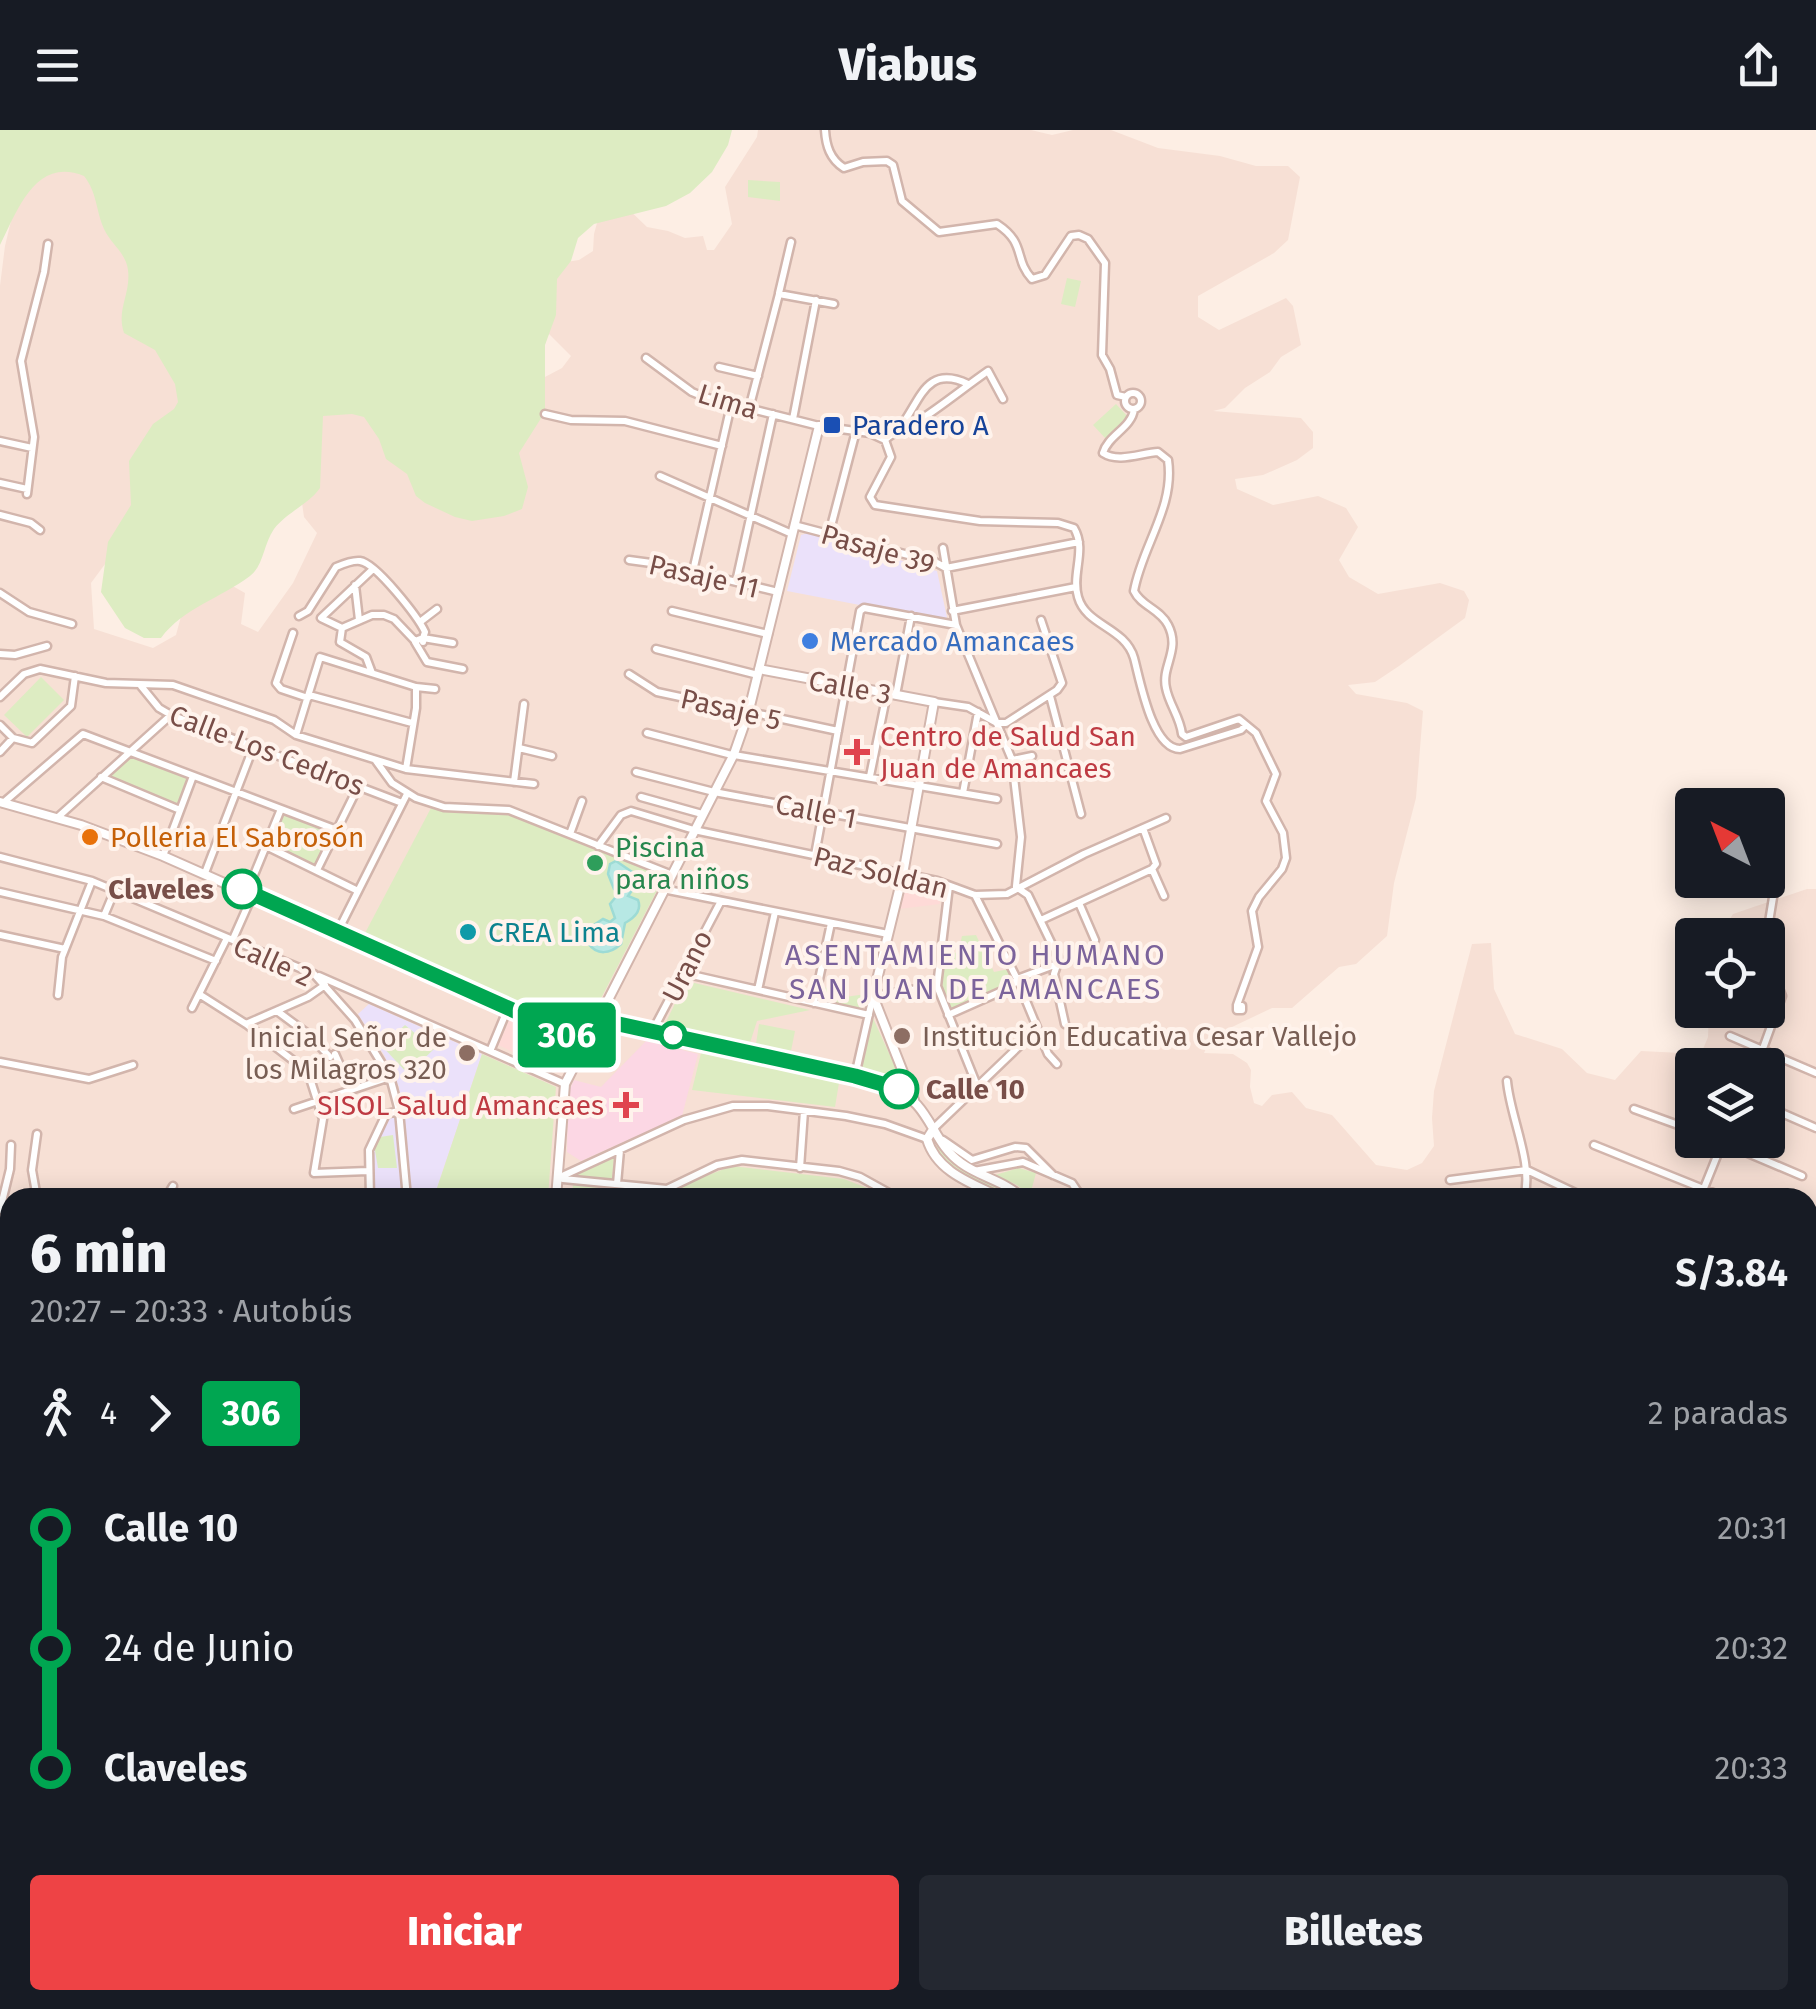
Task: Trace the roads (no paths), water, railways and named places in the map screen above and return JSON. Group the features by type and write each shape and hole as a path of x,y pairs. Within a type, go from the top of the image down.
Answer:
{"street":[{"path":"825,130 828,150 844,168 888,161 894,166 902,202 939,232 997,224 1013,234 1032,279 1045,275 1072,236 1088,239 1105,265 1103,359 1110,368 1117,395 1126,397"},
{"path":"749,409 791,242"},
{"path":"0,483 27,491 34,437 21,361 48,244"},
{"path":"779,294 834,304"},
{"path":"792,419 816,300"},
{"name":"Lima","path":"646,358 692,392 731,405 819,426 895,432"},
{"path":"719,367 758,376"},
{"path":"895,432 924,417 988,371 1003,399"},
{"path":"885,440 895,432 926,385 945,378 969,384"},
{"path":"1126,397 1132,392 1140,395 1142,403 1134,409"},
{"path":"1126,397 1126,405 1134,409"},
{"path":"694,571 731,405"},
{"path":"1134,409 1134,417 1103,453 1120,457 1158,452 1168,460 1166,500 1134,591 1137,598 1161,615 1171,634 1173,656 1166,688 1184,736 1239,720 1256,732 1276,774 1266,802 1283,833 1286,858 1282,870 1258,897 1252,911 1258,946 1237,1004"},
{"path":"545,414 571,420 625,421 722,446"},
{"path":"736,582 772,414"},
{"path":"557,1188 565,1084 734,754 748,714 819,426"},
{"path":"829,534 856,431"},
{"path":"870,432 885,440 891,457 870,496 876,505 980,522 1067,524 1074,528 1080,542 1078,600 1087,612 1129,645 1140,693 1168,747 1180,749 1245,726"},
{"path":"0,441 32,448"},
{"name":"Pasaje 39","path":"660,476 793,530 829,534 946,568 1080,542"},
{"path":"0,515 32,522 40,530"},
{"path":"943,548 956,625 1012,760 1020,837 1016,887 1028,895 1058,956 1054,974 1065,1024"},
{"name":"Pasaje 11","path":"630,560 778,592"},
{"path":"299,616 308,611 336,567 361,561 373,569 420,622 426,632 419,640"},
{"path":"342,628 322,618 373,569"},
{"path":"355,585 359,620"},
{"path":"952,611 1076,587"},
{"path":"0,593 29,612 72,624"},
{"path":"815,855 862,608 956,625"},
{"path":"420,622 437,609"},
{"path":"672,611 768,634"},
{"path":"342,628 379,614 390,616 419,640 430,663 462,669"},
{"path":"870,776 911,616"},
{"path":"997,723 1006,723 1050,696 1062,683 1041,620"},
{"path":"342,628 340,642 366,657 372,673"},
{"path":"292,633 276,683 281,689 412,723"},
{"path":"419,640 453,643"},
{"path":"0,654 16,655 47,646"},
{"name":"Calle 3","path":"656,649 758,672 934,702 978,712 997,723"},
{"path":"296,736 320,656 435,689"},
{"path":"0,696 32,670 46,669 140,685 173,685 274,720 296,736 406,769 534,784"},
{"name":"Pasaje 5","path":"629,674 657,692 838,731"},
{"path":"0,725 13,738 32,743 68,710 73,702 75,676"},
{"name":"Calle Los Cedros","path":"140,685 158,708 171,716 402,803"},
{"path":"406,769 416,686"},
{"path":"1050,696 1081,814"},
{"path":"855,1076 903,874 934,702"},
{"path":"514,782 524,704"},
{"path":"963,794 978,712"},
{"path":"57,818 171,716"},
{"path":"647,733 734,754 997,800"},
{"path":"2,802 79,734 337,830"},
{"path":"0,752 13,738"},
{"path":"205,873 254,748"},
{"path":"518,748 552,756"},
{"path":"1012,760 1032,756"},
{"path":"374,759 392,783 407,794 444,806 501,807 670,874"},
{"path":"392,783 391,773 396,766"},
{"name":"Calle 1","path":"636,772 714,792 997,844"},
{"path":"163,856 193,776"},
{"path":"101,777 180,810"},
{"path":"317,870 359,785"},
{"path":"338,931 407,794"},
{"path":"641,797 702,814"},
{"path":"2,802 57,818 205,873 584,1042"},
{"path":"570,834 582,802"},
{"path":"192,1008 230,939 281,808"},
{"name":"Paz Soldan","path":"598,846 628,811 694,830 903,874 974,896 1007,894 1166,818"},
{"path":"1040,920 1152,870 1156,864 1143,828"},
{"path":"266,846 358,891"},
{"name":"Calle 2","path":"0,856 92,881 314,974 362,1030 390,1077 399,1111 406,1188"},
{"path":"1152,870 1164,896"},
{"path":"58,995 65,948 92,881"},
{"path":"949,886 938,986 978,1088"},
{"path":"662,889 888,934"},
{"path":"0,892 104,916 216,962"},
{"path":"104,916 114,892"},
{"path":"974,896 1057,1064"},
{"path":"1765,1048 1782,996 1770,966 1768,922 1772,898"},
{"name":"Urano","path":"654,1030 720,901"},
{"path":"1079,902 1095,940"},
{"path":"758,990 775,912"},
{"path":"814,1003 832,923"},
{"path":"0,935 65,948"},
{"path":"948,1015 1011,986 1017,979 1057,964"},
{"path":"683,973 869,1015"},
{"path":"314,974 565,1084"},
{"path":"246,1024 325,986"},
{"path":"873,996 938,986"},
{"path":"199,994 308,1072 323,1118 314,1173 368,1171"},
{"path":"873,996 914,1100 958,1161 1004,1188"},
{"path":"491,1049 508,1008"},
{"path":"277,1011 332,1055 351,1090"},
{"path":"596,1019 888,1084 914,1100"},
{"path":"981,1188 958,1177 933,1152 928,1139 934,1128 1038,1028"},
{"path":"1730,1036 1756,1048"},
{"path":"1785,1060 1816,1073"},
{"path":"0,1062 89,1079 133,1065"},
{"path":"294,1109 390,1077"},
{"path":"1506,1081 1509,1107 1527,1170 1525,1188"},
{"path":"558,1178 716,1108 768,1106 868,1120 928,1139"},
{"path":"1634,1109 1675,1124"},
{"path":"369,1188 371,1144 386,1114 399,1111"},
{"path":"800,1168 804,1111"},
{"path":"1785,1114 1816,1128"},
{"path":"36,1188 32,1170 38,1134"},
{"path":"943,1140 972,1160 1015,1147 1026,1148 1053,1176"},
{"path":"6,1188 11,1145"},
{"path":"1594,1146 1704,1188 1715,1158"},
{"path":"617,1184 620,1150"},
{"path":"1760,1158 1802,1176"},
{"path":"677,1188 728,1161 860,1177 880,1188"},
{"path":"974,1171 1023,1162 1075,1188"},
{"path":"1450,1180 1527,1170 1555,1188"},
{"path":"558,1178 639,1188"}],"water":[{"path":"616,861 635,874 635,886 628,896 638,900 639,907 625,923 621,944 608,952 599,952 588,943 586,930 603,919 610,922 615,918 610,904 620,892 614,889 608,874 610,864"}],"place":[{"name":"Paradero A","path":"832,425"},
{"name":"Mercado Amancaes","path":"810,641"},
{"name":"Centro de Salud San Juan de Amancaes","path":"857,752"},
{"name":"Polleria El Sabrosón","path":"90,837"},
{"name":"Piscina para niños","path":"595,863"},
{"name":"Claveles","path":"242,889"},
{"name":"CREA Lima","path":"468,932"},
{"name":"Institución Educativa Cesar Vallejo","path":"902,1036"},
{"name":"Inicial Señor de los Milagros 320","path":"467,1053"},
{"name":"Calle 10","path":"899,1089"},
{"name":"SISOL Salud Amancaes","path":"626,1105"}],"district":[{"name":"ASENTAMIENTO HUMANO SAN JUAN DE AMANCAES","path":"976,972"}]}
